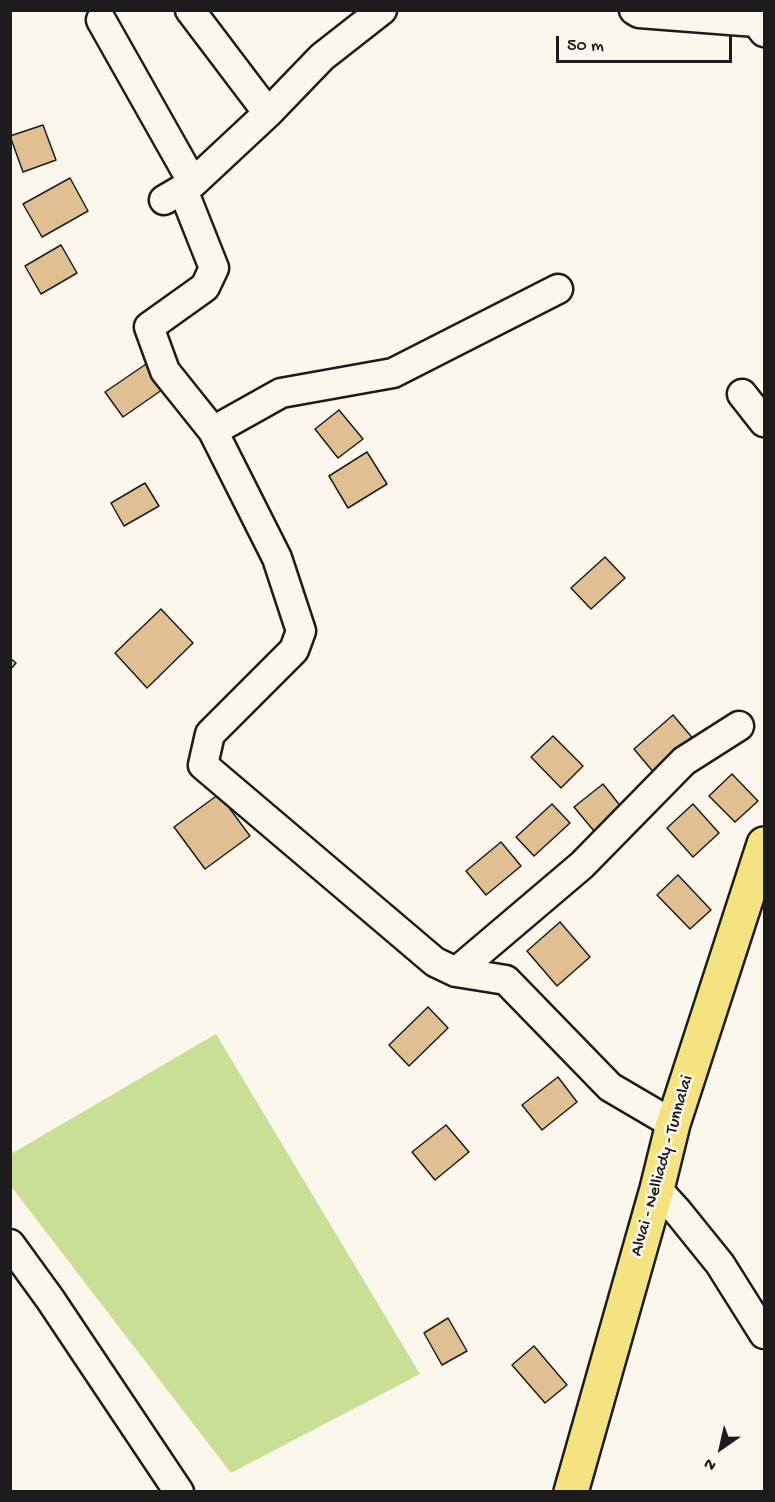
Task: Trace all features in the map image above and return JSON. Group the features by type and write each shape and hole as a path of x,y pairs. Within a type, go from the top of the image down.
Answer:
{"main road":[{"name":"Alvai - Nelliady - Tunnalai","path":"571,1491 657,1189 673,1124 765,844"}],"street":[{"path":"190,10 268,113"},
{"path":"180,191 268,113 322,57 382,10"},
{"path":"633,10 639,13 756,22 765,32"},
{"path":"101,20 214,268 205,287 149,327 165,371 213,431 278,558 301,631 294,650 210,734 203,765 435,962 456,972 506,980 610,1087 673,1124"},
{"path":"213,431 281,393 393,373 558,289"},
{"path":"742,394 765,422"},
{"path":"456,972 582,865 684,761 739,726"},
{"path":"657,1189 720,1264 765,1334"},
{"path":"10,1244 50,1299 179,1491"}],"green space":[{"path":"216,1034 420,1374 231,1473 10,1185 11,1154"}],"building":[{"path":"43,125 56,160 23,172 10,136"},
{"path":"70,178 88,211 42,237 23,204"},
{"path":"61,245 77,273 41,294 25,266"},
{"path":"152,360 169,385 123,417 105,392"},
{"path":"339,410 363,439 338,458 315,429"},
{"path":"367,452 387,484 348,508 329,476"},
{"path":"145,483 159,506 124,526 111,503"},
{"path":"605,557 625,578 591,609 571,588"},
{"path":"161,609 193,643 147,688 115,653"},
{"path":"10,658 16,663 10,670"},
{"path":"673,715 695,741 655,774 634,749"},
{"path":"553,736 583,766 561,788 531,757"},
{"path":"732,774 758,801 735,822 709,796"},
{"path":"603,784 622,808 594,831 574,807"},
{"path":"219,794 250,836 205,869 174,827"},
{"path":"552,804 570,823 534,856 516,837"},
{"path":"693,804 719,833 693,857 667,828"},
{"path":"501,842 521,866 486,895 466,871"},
{"path":"678,875 711,910 690,929 657,895"},
{"path":"560,922 590,957 557,986 527,951"},
{"path":"428,1007 448,1028 409,1066 389,1045"},
{"path":"558,1077 577,1102 542,1130 522,1105"},
{"path":"446,1125 469,1152 435,1180 412,1152"},
{"path":"448,1318 467,1351 442,1365 424,1333"},
{"path":"534,1346 567,1385 545,1403 512,1365"}]}
